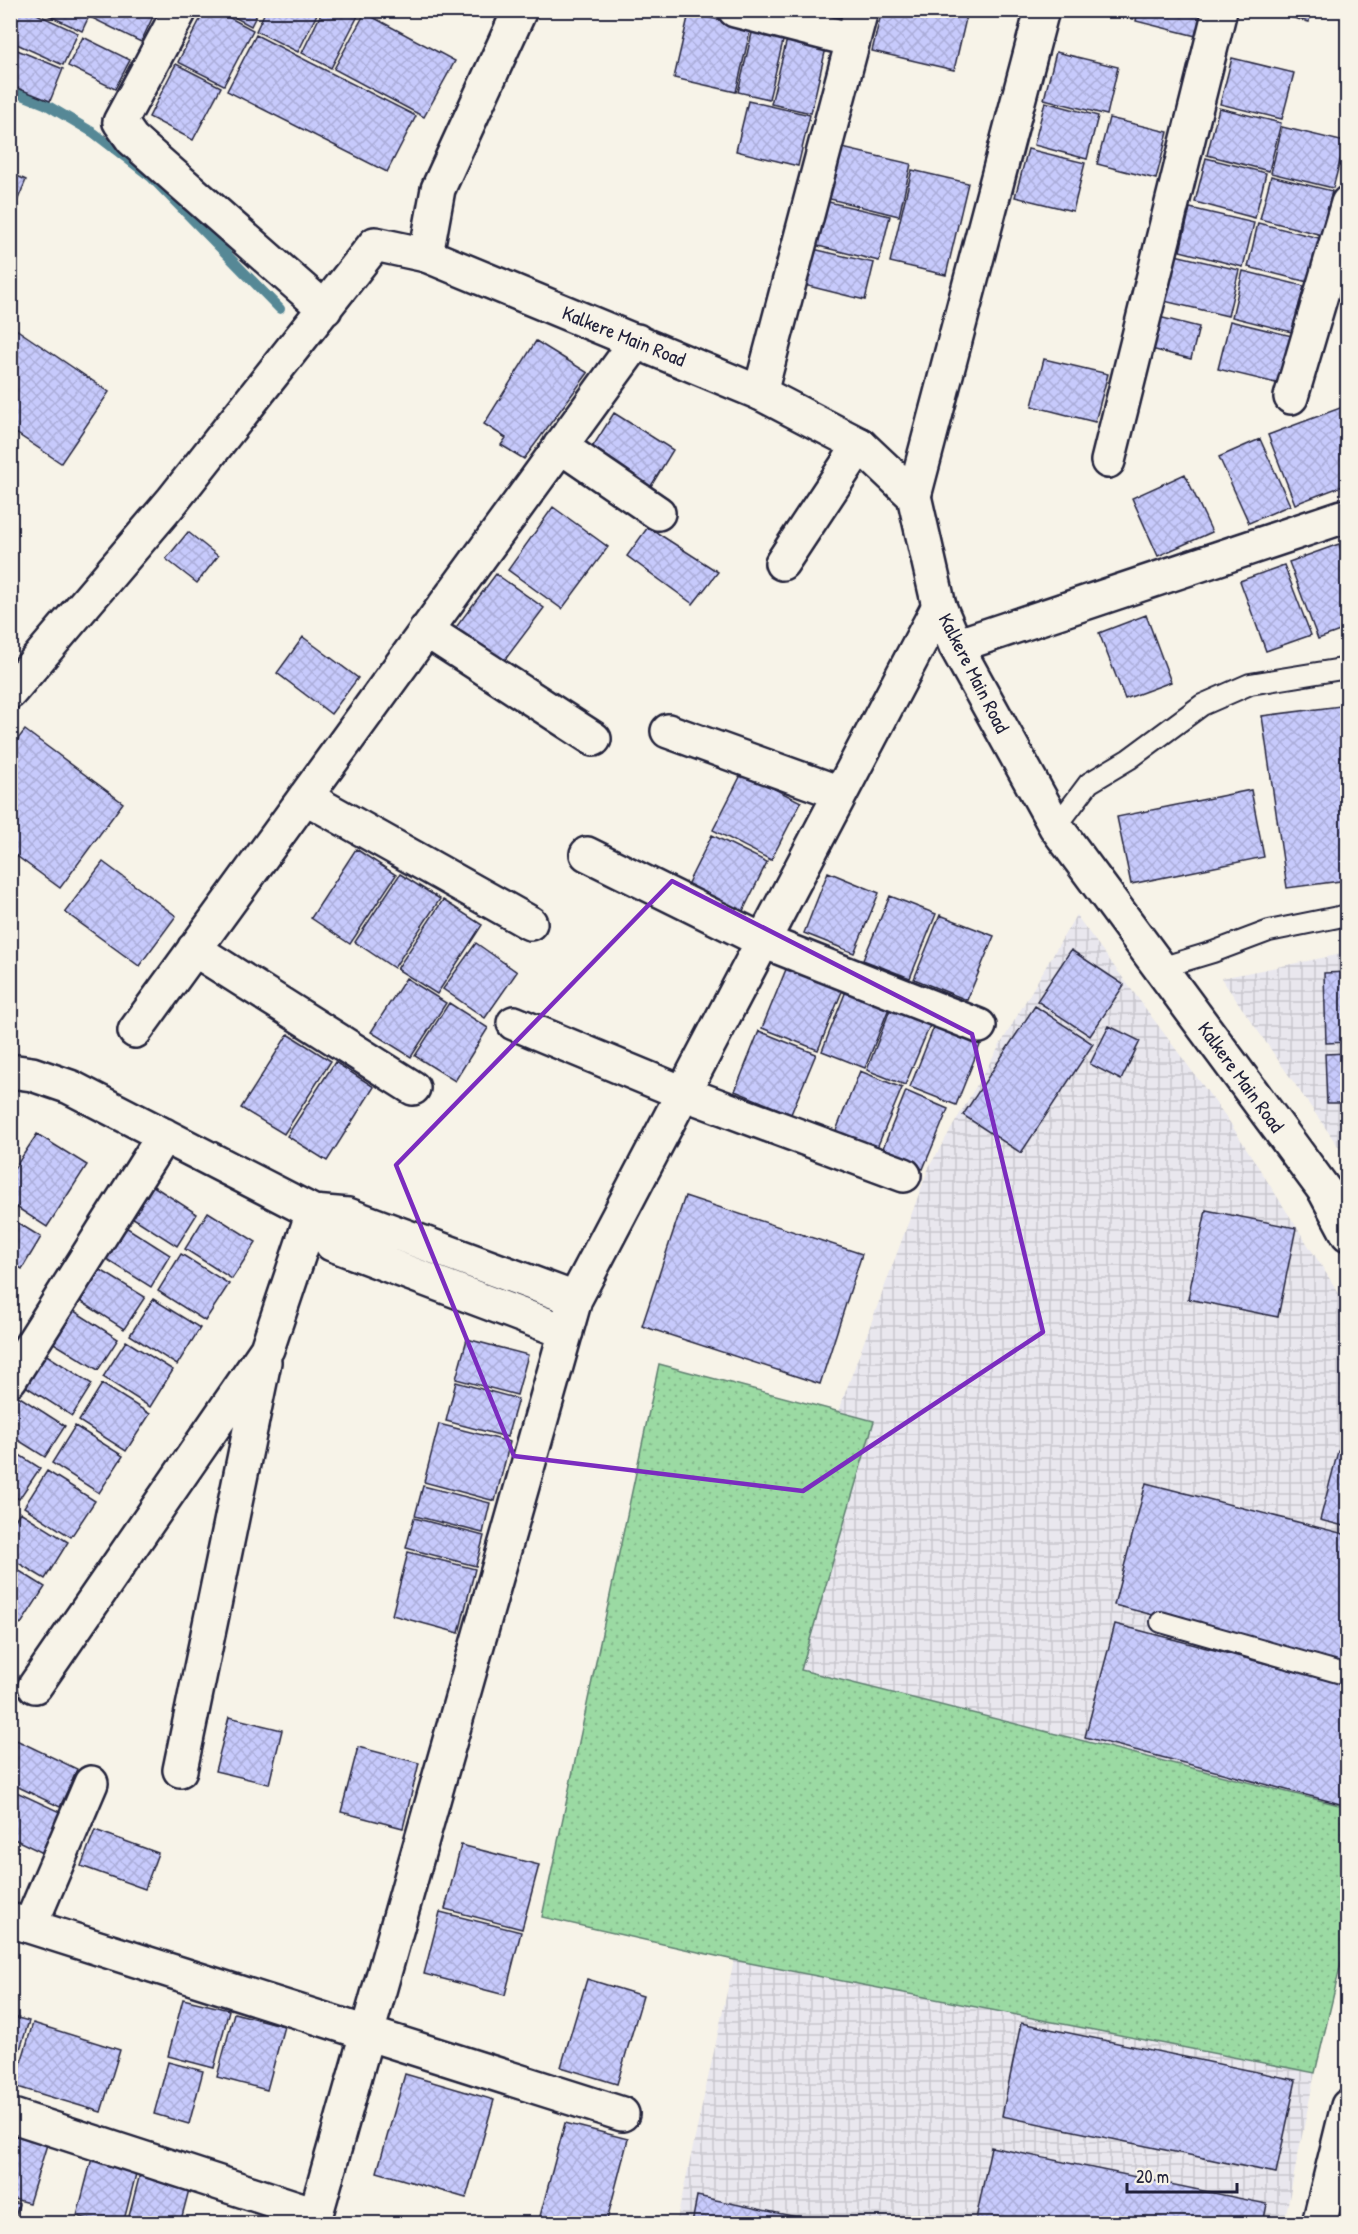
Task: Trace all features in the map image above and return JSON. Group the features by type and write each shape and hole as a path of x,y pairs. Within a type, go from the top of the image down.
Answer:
{"street":[{"path":"10,692 173,500 325,309 132,139 120,122 180,10"},
{"path":"426,255 438,189 520,10"},
{"path":"735,10 857,25 760,393"},
{"path":"914,496 1042,10"},
{"path":"1108,461 1220,10"},
{"path":"1291,397 1347,203"},
{"name":"Kalkere Main Road","path":"325,309 375,244 426,255 760,393 860,446 914,496 939,606 956,646 1056,827 1160,968 1336,1191 1347,1234"},
{"path":"135,1031 637,341"},
{"path":"560,446 658,513"},
{"path":"782,563 860,446"},
{"path":"956,646 1341,517"},
{"path":"10,2115 314,2218 575,1299 939,606"},
{"path":"426,630 594,739"},
{"path":"668,731 840,793"},
{"path":"305,797 530,923"},
{"path":"587,854 763,941 979,1026"},
{"path":"194,950 413,1088"},
{"path":"514,1023 683,1093 904,1175"},
{"path":"10,1071 32,1074 70,1087 314,1212 348,1215 575,1299"},
{"path":"10,1379 164,1136"},
{"path":"314,1212 332,1244 566,1332"},
{"path":"180,1770 267,1349 314,1212"},
{"path":"35,1686 267,1349"},
{"path":"91,1782 20,1923 622,2114"},
{"path":"1319,2223 1347,2106"}],"lane":[{"path":"1056,827 1089,783 1129,759 1202,705 1250,684 1347,668"},
{"path":"1160,968 1213,952 1269,931 1347,915"},
{"path":"1161,1622 1347,1675"}],"highlighted area":[{"path":"672,881 972,1034 1043,1332 803,1491 514,1456 396,1165"}],"shaded area":[{"path":"1076,915 1227,1118 1347,1306 1347,1807 801,1670 874,1422 838,1412 929,1167"},
{"path":"1347,953 1347,1159 1221,978"},
{"path":"734,1960 1315,2073 1284,2223 676,2224"}],"green space":[{"path":"659,1364 874,1421 801,1670 1347,1807 1347,1938 1315,2073 734,1960 542,1917"}],"building":[{"path":"15,10 28,10 78,33 63,65 10,41 10,20"},
{"path":"37,10 92,10 82,31"},
{"path":"94,10 156,10 141,42 90,17"},
{"path":"205,10 215,10 253,30 224,85 178,62"},
{"path":"221,10 259,10 251,26"},
{"path":"266,10 319,10 298,52 256,31"},
{"path":"323,10 361,10 331,68 302,53"},
{"path":"882,10 968,10 954,70 872,51"},
{"path":"1097,10 1135,10 1133,19"},
{"path":"1138,10 1206,10 1200,37 1136,21"},
{"path":"1263,10 1311,10 1309,22"},
{"path":"365,13 455,61 424,117 334,69"},
{"path":"689,13 751,27 736,92 674,78"},
{"path":"753,29 784,37 769,99 738,92"},
{"path":"256,35 416,116 387,172 227,91"},
{"path":"83,37 130,60 115,89 68,66"},
{"path":"787,39 826,48 811,113 771,104"},
{"path":"10,47 63,69 50,101 10,85"},
{"path":"1056,52 1118,67 1107,115 1044,99"},
{"path":"1232,58 1294,73 1282,119 1220,104"},
{"path":"176,64 221,87 193,140 149,117"},
{"path":"748,101 810,115 798,166 736,151"},
{"path":"1045,102 1098,116 1087,159 1034,145"},
{"path":"1219,108 1281,123 1269,171 1207,155"},
{"path":"1109,118 1168,132 1156,179 1097,164"},
{"path":"1282,127 1345,142 1333,188 1271,173"},
{"path":"838,147 911,164 899,216 826,198"},
{"path":"1028,149 1085,163 1073,211 1015,197"},
{"path":"1206,158 1266,173 1255,218 1195,202"},
{"path":"912,170 968,183 946,275 890,262"},
{"path":"10,173 26,180 11,216 10,215"},
{"path":"1271,176 1332,191 1322,235 1260,219"},
{"path":"824,201 890,216 879,261 814,245"},
{"path":"1190,208 1254,223 1243,267 1180,251"},
{"path":"1258,223 1323,239 1312,283 1248,267"},
{"path":"813,249 874,263 865,300 804,285"},
{"path":"1175,255 1239,270 1228,316 1164,301"},
{"path":"1243,271 1304,286 1292,332 1232,317"},
{"path":"1159,317 1199,327 1191,359 1151,349"},
{"path":"1230,321 1292,336 1280,384 1218,369"},
{"path":"10,325 109,392 61,463 10,429"},
{"path":"536,341 588,373 524,459 501,445 506,438 484,424"},
{"path":"1044,359 1108,374 1095,422 1032,406"},
{"path":"1348,405 1348,484 1295,504 1268,435"},
{"path":"614,413 673,450 648,491 588,454"},
{"path":"1260,439 1290,505 1249,523 1219,457"},
{"path":"1185,474 1212,532 1158,556 1132,498"},
{"path":"553,507 608,547 562,609 508,570"},
{"path":"648,527 718,572 693,604 627,556"},
{"path":"188,532 218,556 197,583 166,559"},
{"path":"1339,544 1348,567 1348,628 1318,639 1289,562"},
{"path":"1284,565 1311,635 1266,651 1240,581"},
{"path":"496,574 544,608 501,665 454,630"},
{"path":"1146,615 1171,682 1125,699 1099,633"},
{"path":"303,637 358,678 331,714 277,673"},
{"path":"1348,705 1348,880 1287,888 1262,716"},
{"path":"25,730 123,803 60,888 10,851 10,749"},
{"path":"742,773 801,802 771,860 713,830"},
{"path":"1251,790 1264,857 1131,884 1117,817"},
{"path":"712,835 767,862 740,917 685,889"},
{"path":"356,849 396,875 350,944 311,918"},
{"path":"103,862 176,916 139,966 65,912"},
{"path":"828,872 879,893 854,953 804,933"},
{"path":"400,874 440,899 394,968 355,942"},
{"path":"890,896 936,914 910,978 863,960"},
{"path":"443,900 482,925 437,994 397,969"},
{"path":"940,915 994,936 967,1000 914,979"},
{"path":"476,943 517,972 485,1018 443,989"},
{"path":"1071,950 1124,985 1090,1036 1037,1001"},
{"path":"787,967 843,989 818,1050 762,1028"},
{"path":"1348,972 1348,1042 1326,1043 1324,973"},
{"path":"406,978 446,1003 411,1057 371,1032"},
{"path":"846,991 889,1008 865,1068 822,1051"},
{"path":"449,1003 488,1028 455,1081 415,1056"},
{"path":"1035,1006 1093,1044 1021,1153 963,1115"},
{"path":"891,1007 931,1023 905,1085 867,1070"},
{"path":"1109,1026 1140,1041 1121,1080 1090,1064"},
{"path":"934,1027 980,1045 956,1105 910,1087"},
{"path":"759,1031 816,1054 791,1114 735,1091"},
{"path":"288,1034 331,1061 284,1134 241,1108"},
{"path":"1348,1053 1348,1103 1327,1103 1325,1054"},
{"path":"335,1062 374,1087 327,1161 287,1136"},
{"path":"860,1071 902,1088 876,1150 835,1133"},
{"path":"906,1091 948,1109 923,1169 881,1153"},
{"path":"37,1134 87,1165 47,1227 10,1203 10,1175"},
{"path":"147,1182 197,1214 177,1246 127,1214"},
{"path":"685,1196 862,1254 820,1384 642,1326"},
{"path":"1206,1210 1296,1228 1278,1317 1188,1299"},
{"path":"208,1212 256,1242 232,1279 185,1249"},
{"path":"10,1218 41,1237 22,1269 10,1262"},
{"path":"121,1224 170,1255 151,1287 100,1255"},
{"path":"181,1254 229,1284 205,1321 158,1291"},
{"path":"94,1266 145,1297 124,1329 74,1297"},
{"path":"153,1299 200,1328 177,1365 130,1335"},
{"path":"68,1307 118,1339 98,1370 47,1339"},
{"path":"467,1339 528,1355 517,1395 456,1379"},
{"path":"126,1341 173,1370 150,1407 103,1377"},
{"path":"42,1352 92,1384 72,1416 22,1384"},
{"path":"456,1382 518,1399 507,1437 446,1421"},
{"path":"102,1384 150,1414 126,1451 79,1421"},
{"path":"15,1394 65,1426 45,1457 10,1435 10,1401"},
{"path":"439,1424 510,1442 495,1501 424,1482"},
{"path":"75,1426 123,1456 99,1493 52,1463"},
{"path":"10,1449 40,1468 19,1499 10,1494"},
{"path":"1338,1451 1348,1453 1348,1527 1320,1520"},
{"path":"47,1471 95,1501 71,1537 24,1507"},
{"path":"1146,1483 1348,1535 1348,1665 1114,1605"},
{"path":"423,1486 490,1503 483,1533 415,1516"},
{"path":"20,1512 68,1542 45,1579 10,1558 10,1528"},
{"path":"414,1518 484,1536 476,1566 406,1548"},
{"path":"408,1552 475,1569 459,1633 392,1615"},
{"path":"10,1565 45,1587 21,1624 10,1617"},
{"path":"1115,1624 1348,1685 1348,1806 1085,1737"},
{"path":"229,1717 282,1730 269,1784 215,1771"},
{"path":"10,1737 77,1769 60,1807 10,1783"},
{"path":"358,1747 419,1763 403,1828 341,1812"},
{"path":"10,1789 62,1813 43,1853 10,1837"},
{"path":"95,1830 158,1853 145,1889 81,1866"},
{"path":"461,1845 539,1865 522,1929 445,1909"},
{"path":"440,1912 521,1932 505,1995 424,1974"},
{"path":"587,1979 643,1996 617,2084 561,2067"},
{"path":"183,1999 229,2010 214,2068 168,2056"},
{"path":"234,2013 284,2026 267,2090 217,2077"},
{"path":"10,2016 29,2021 10,2081"},
{"path":"33,2023 120,2050 101,2112 14,2086"},
{"path":"1021,2023 1296,2080 1276,2173 1002,2116"},
{"path":"168,2062 203,2071 189,2124 154,2114"},
{"path":"405,2074 494,2100 466,2198 377,2172"},
{"path":"565,2123 628,2139 606,2224 554,2224 539,2220"},
{"path":"10,2127 49,2138 29,2203 10,2198"},
{"path":"991,2147 1267,2204 1263,2224 975,2224"},
{"path":"93,2154 138,2166 123,2224 105,2224 77,2216"},
{"path":"141,2170 191,2182 180,2224 127,2224"},
{"path":"697,2196 829,2224 692,2224"},
{"path":"10,2201 19,2204 13,2224 10,2224"}],"waterway":[{"path":"10,90 45,104 94,133 151,177 280,309"}]}
